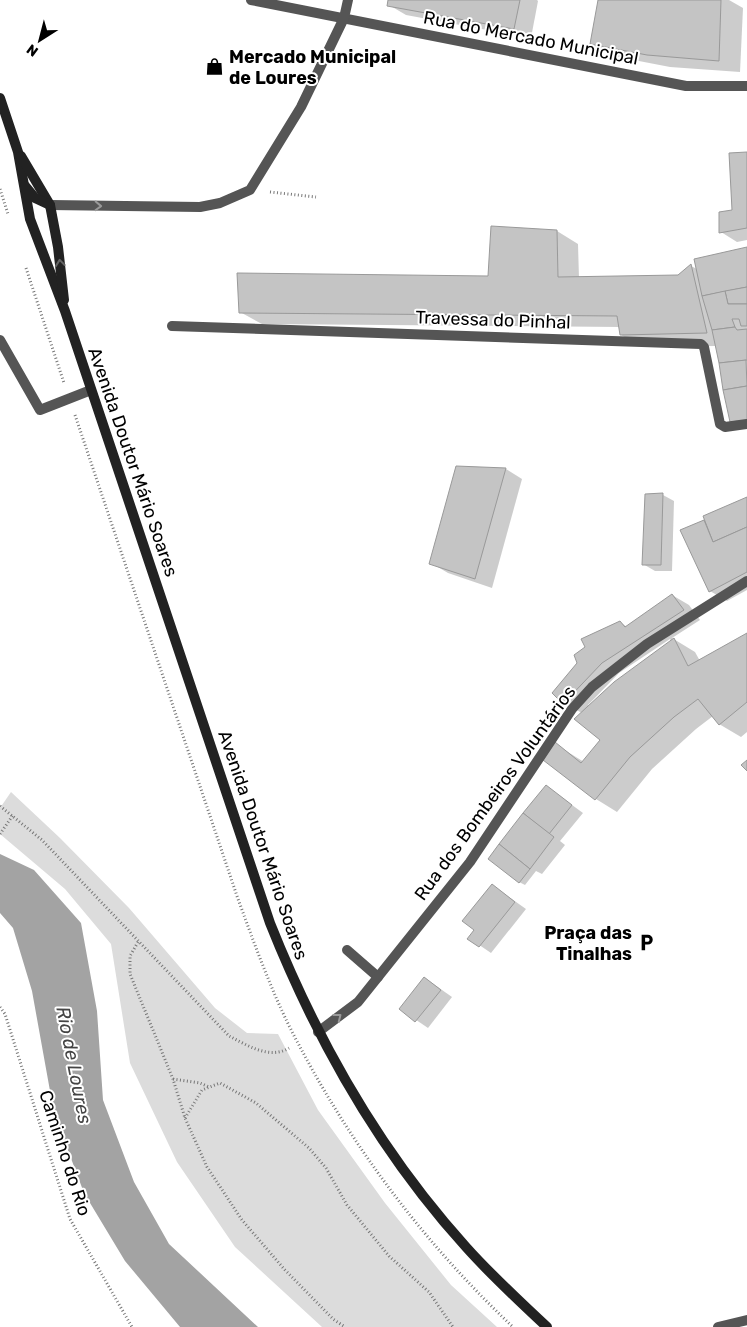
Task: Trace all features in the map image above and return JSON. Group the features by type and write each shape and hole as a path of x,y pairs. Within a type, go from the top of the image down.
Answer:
{"street":[{"name":"Rua do Mercado Municipal","path":"251,0 686,86 747,86"},
{"path":"24,185 35,198 50,205 200,207 220,203 250,190 300,107 344,18 348,0"},
{"name":"Avenida Doutor Mário Soares","path":"0,98 18,152 30,219 65,311 270,922 318,1032 347,1085 415,1184 466,1246 547,1327"},
{"name":"Avenida Doutor Mário Soares","path":"18,152 50,205 58,247 65,311"},
{"name":"Travessa do Pinhal","path":"172,326 701,344 704,347 720,424 725,427 747,424"},
{"path":"0,340 40,410 91,390"},
{"name":"Rua dos Bombeiros Voluntários","path":"318,1032 358,1002 470,862 572,709 592,687 647,644 747,581"},
{"path":"347,950 378,977"},
{"path":"718,1327 747,1320"}],"path":[{"path":"250,190 316,197"},
{"path":"1,806 42,840 228,1036 259,1051 283,1051 289,1048"},
{"path":"0,834 13,815"},
{"path":"138,942 130,956 130,974 174,1079 185,1118 207,1167 242,1220 285,1270 334,1319 346,1327"},
{"name":"Caminho do Rio","path":"0,1007 6,1014 70,1219 132,1327"},
{"path":"174,1079 200,1083 209,1087"},
{"path":"185,1118 202,1090 220,1083 238,1091 256,1103 309,1148 326,1168 347,1205 389,1256 429,1292 453,1327"}],"shaded area":[{"path":"11,792 60,838 129,908 215,1008 247,1033 278,1034 318,1110 385,1203 451,1285 497,1327 322,1327 235,1247 177,1162 130,1063 111,944 65,889 0,834 0,808"}],"water":[{"name":"Rio de Loures","path":"0,854 34,870 81,923 97,1011 103,1100 134,1182 169,1244 258,1327 180,1327 125,1261 84,1193 54,1113 32,991 13,928 0,913"}],"building":[{"path":"388,0 520,0 514,29 387,6"},
{"path":"598,0 721,0 719,61 647,55 590,44"},
{"path":"747,152 747,228 719,233 719,212 732,210 729,153"},
{"path":"491,226 557,230 558,277 678,275 691,264 707,333 620,335 617,316 239,313 237,273 488,276"},
{"path":"747,247 747,287 702,296 694,259"},
{"path":"747,287 747,304 728,304 725,291"},
{"path":"725,291 728,304 747,304 747,326 741,326 739,319 732,319 735,327 712,330 702,296"},
{"path":"735,327 737,330 747,329 747,360 719,363 712,330"},
{"path":"746,360 747,386 723,390 719,363"},
{"path":"747,386 747,420 730,422 723,390"},
{"path":"456,466 506,468 475,579 429,564"},
{"path":"663,493 661,565 642,565 645,494"},
{"path":"747,497 747,527 713,542 703,516"},
{"path":"704,520 713,542 747,527 747,572 709,592 680,530"},
{"path":"672,594 684,610 602,663 563,704 552,693 577,663 574,655 585,647 581,639 620,621 625,627"},
{"path":"747,633 747,702 719,725 698,699 674,717 630,757 595,800 543,760 555,742 581,763 600,740 574,719 614,682 674,638 688,666"},
{"path":"747,760 747,771 741,765"},
{"path":"546,785 572,805 549,834 523,813"},
{"path":"523,813 554,837 530,869 499,844"},
{"path":"499,844 530,869 519,883 488,859"},
{"path":"492,884 515,902 479,947 467,939 474,930 462,921"},
{"path":"424,977 441,990 415,1022 399,1009"}],"place":[{"name":"Mercado Municipal de Loures","path":"215,67"},
{"name":"Praça das Tinalhas","path":"646,943"}]}
